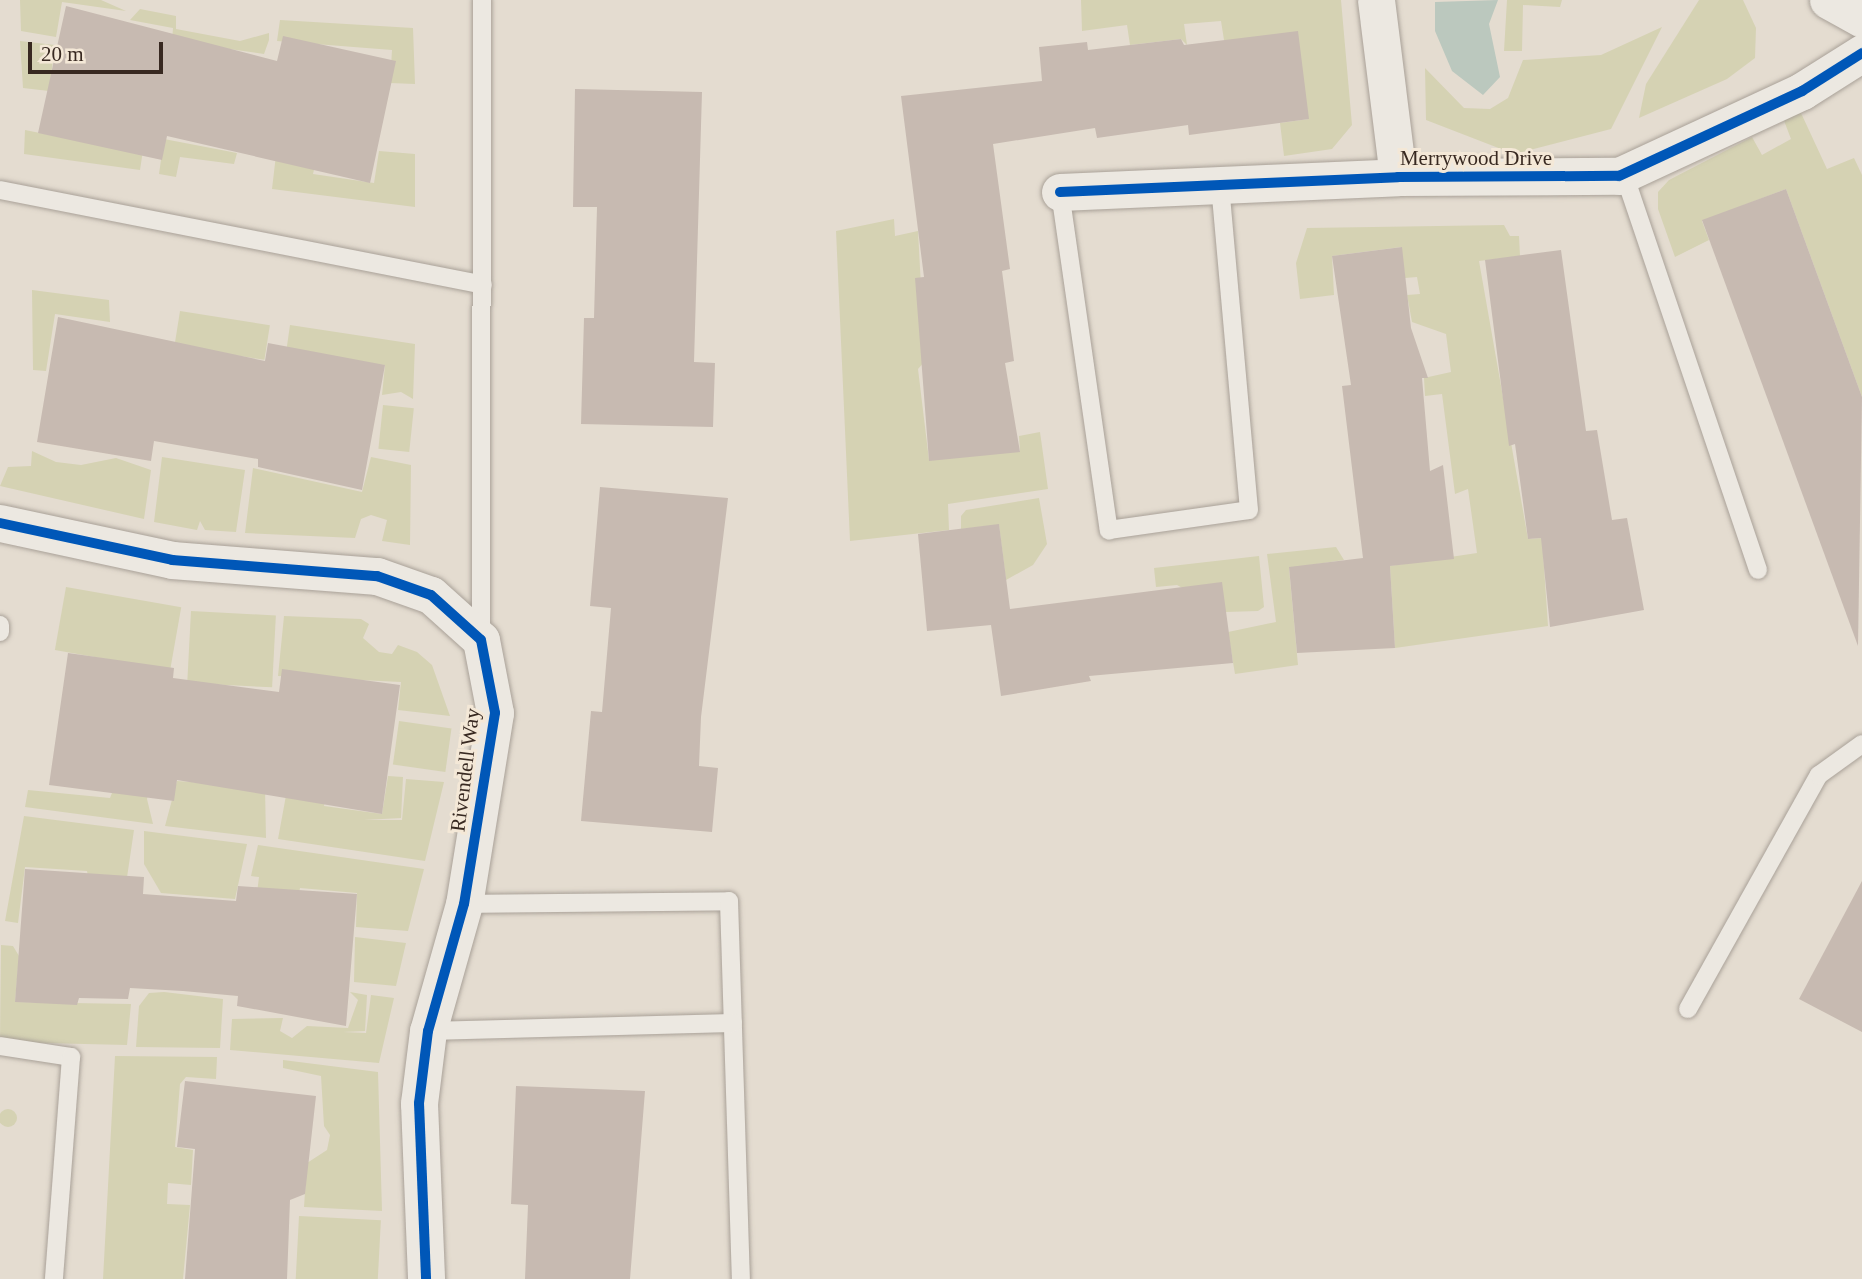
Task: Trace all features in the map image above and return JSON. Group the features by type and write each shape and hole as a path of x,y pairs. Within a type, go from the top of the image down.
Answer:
{"street":[{"name":"Merrywood Drive","path":"1376,0 1398,177"},
{"path":"1828,0 1862,19"},
{"name":"Merrywood Drive","path":"1060,192 1398,177 1624,174 1802,91 1862,53"},
{"path":"0,523 172,560 377,576 431,594 481,640"},
{"name":"Rivendell Way","path":"426,1279 419,1104 428,1031 464,904 495,713 481,640"}],"lane":[{"path":"481,640 482,0"},
{"path":"1624,174 1758,570"},
{"path":"1060,192 1110,530 1249,510 1220,186"},
{"path":"0,190 483,285"},
{"path":"0,625 0,632"},
{"path":"1688,1009 1819,775 1862,744"},
{"path":"464,904 729,901 741,1279"},
{"path":"428,1031 733,1023"},
{"path":"0,1046 71,1057 54,1279"}],"shaded area":[{"path":"20,0 101,0 126,11 62,2 56,37 21,31"},
{"path":"1081,0 1341,0 1352,125 1332,149 1284,156 1280,123 1309,119 1224,40 1221,21 1184,24 1187,45 1181,39 1130,45 1127,25 1082,31"},
{"path":"1498,0 1489,24 1500,77 1483,95 1452,71 1435,31 1435,2"},
{"path":"1507,0 1562,0 1560,7 1523,5 1522,51 1504,51"},
{"path":"1699,0 1743,0 1756,28 1755,58 1727,79 1639,118 1646,84"},
{"path":"140,9 176,16 176,29 240,41 269,33 269,40 264,54 172,41 173,28 130,20"},
{"path":"280,20 413,28 415,84 390,83 392,50 277,41"},
{"path":"1662,27 1611,129 1514,154 1426,120 1425,68 1464,108 1490,109 1508,98 1523,60 1601,55"},
{"path":"20,41 55,45 49,91 23,88"},
{"path":"1801,113 1827,169 1854,158 1862,175 1862,397 1786,189 1702,221 1709,240 1675,257 1658,209 1658,192 1669,180 1752,137 1762,155 1791,139 1783,118"},
{"path":"25,130 105,146 145,137 140,170 24,154"},
{"path":"164,139 237,153 234,164 180,157 176,177 159,174"},
{"path":"379,151 415,154 415,207 272,189 276,155 316,161 313,174 374,183"},
{"path":"894,219 895,236 918,231 925,361 918,369 929,460 1020,451 1019,436 1040,432 1048,489 948,504 949,530 850,541 836,231"},
{"path":"1504,225 1510,236 1519,236 1520,256 1479,261 1528,539 1542,538 1548,626 1395,648 1390,566 1477,553 1468,489 1455,494 1442,394 1425,396 1424,378 1451,372 1446,334 1412,322 1407,295 1420,294 1417,277 1405,278 1401,247 1332,256 1334,295 1300,299 1296,263 1307,228"},
{"path":"32,290 109,300 110,322 55,314 46,371 33,370"},
{"path":"180,311 270,325 264,360 175,346"},
{"path":"290,325 415,344 413,399 401,392 382,395 385,365 285,360"},
{"path":"383,405 414,408 409,452 378,449"},
{"path":"32,451 56,462 81,465 116,458 151,470 144,519 0,486 8,467 31,466"},
{"path":"162,457 245,470 236,532 205,530 200,521 197,530 154,522"},
{"path":"371,457 411,465 410,545 382,541 387,520 371,515 361,519 355,538 245,533 253,468 362,492"},
{"path":"1039,498 1047,544 1033,565 1006,580 999,525 961,529 961,516 966,510"},
{"path":"1336,547 1344,560 1289,568 1298,665 1235,674 1228,632 1276,622 1267,554"},
{"path":"1259,556 1264,607 1258,611 1226,612 1177,585 1156,587 1154,568"},
{"path":"66,587 181,607 170,670 55,650"},
{"path":"191,611 276,615 272,687 187,683"},
{"path":"284,616 361,619 369,624 363,638 379,652 392,654 398,645 417,652 432,665 450,716 398,710 401,682 278,676"},
{"path":"399,721 451,728 445,772 393,765"},
{"path":"119,775 152,777 147,799 153,824 25,807 28,790 110,798"},
{"path":"388,776 403,777 401,818 364,820 402,820 406,779 444,782 425,861 278,839 287,790 326,795 324,806 382,814"},
{"path":"177,781 265,787 266,838 165,826"},
{"path":"24,816 134,830 125,891 90,886 87,871 25,867 18,923 5,921"},
{"path":"144,831 247,844 235,899 161,893 144,864"},
{"path":"258,845 424,869 408,931 356,927 357,893 300,888 297,903 256,901 259,877 251,876"},
{"path":"355,937 406,943 396,986 354,982"},
{"path":"1,945 13,946 19,956 15,1002 131,1004 127,1045 0,1042"},
{"path":"164,992 223,999 220,1048 136,1047 139,1006 149,993"},
{"path":"350,992 367,995 365,1031 343,1032 366,1033 371,995 394,998 379,1063 230,1050 232,1019 283,1018 280,1031 292,1038 307,1026 348,1028 358,1000"},
{"path":"115,1056 217,1057 216,1079 186,1077 180,1084 175,1147 193,1150 191,1185 168,1183 167,1204 190,1205 183,1279 103,1279"},
{"path":"283,1060 378,1072 382,1211 304,1207 307,1163 327,1150 330,1135 324,1126 321,1076 283,1068"},
{"path":"4,1109 12,1109 17,1118 15,1125 4,1127 -1,1122 -1,1114"},
{"path":"299,1216 381,1220 378,1279 296,1279"}],"building":[{"path":"66,6 277,61 283,36 396,61 370,183 167,136 162,160 38,133"},
{"path":"1298,31 1309,119 1189,135 1188,125 1097,138 1095,128 993,144 1010,269 1002,271 1014,361 1005,363 1020,452 929,461 915,278 924,277 901,96 1042,81 1039,47 1087,42 1088,50 1181,39 1184,45"},
{"path":"575,89 702,92 694,362 715,363 713,427 581,424 584,318 594,318 597,207 573,207"},
{"path":"1786,189 1862,397 1858,646 1702,220"},
{"path":"1402,247 1411,328 1428,378 1422,378 1430,471 1443,465 1454,559 1390,566 1395,648 1297,653 1289,567 1363,558 1342,386 1351,385 1332,256"},
{"path":"1561,250 1586,431 1597,430 1612,520 1627,518 1644,610 1550,627 1541,538 1528,539 1515,444 1509,446 1485,260"},
{"path":"58,317 265,361 268,343 385,365 362,490 258,467 258,459 154,441 151,461 37,442"},
{"path":"600,487 728,498 701,717 699,766 718,768 712,832 581,821 591,711 602,712 611,608 590,606"},
{"path":"999,524 1010,609 1222,582 1233,663 1089,676 1091,681 1001,696 991,625 927,631 918,534"},
{"path":"68,653 174,668 173,678 279,692 282,669 400,685 382,814 177,780 174,801 49,785"},
{"path":"25,869 144,877 143,894 236,901 238,886 357,894 346,1026 237,1006 238,996 183,991 130,988 128,999 79,998 77,1005 15,1002"},
{"path":"1862,881 1862,1032 1799,999"},
{"path":"185,1081 316,1096 305,1194 290,1200 287,1279 185,1279 195,1149 177,1147"},
{"path":"516,1086 645,1091 630,1279 525,1279 528,1205 511,1204"}],"cycle path":[{"path":"1060,192 1398,177 1619,176 1802,91 1862,53"},
{"path":"0,523 172,560 377,576 431,595 481,640 495,713 464,904 428,1031 419,1103 426,1279"}]}
